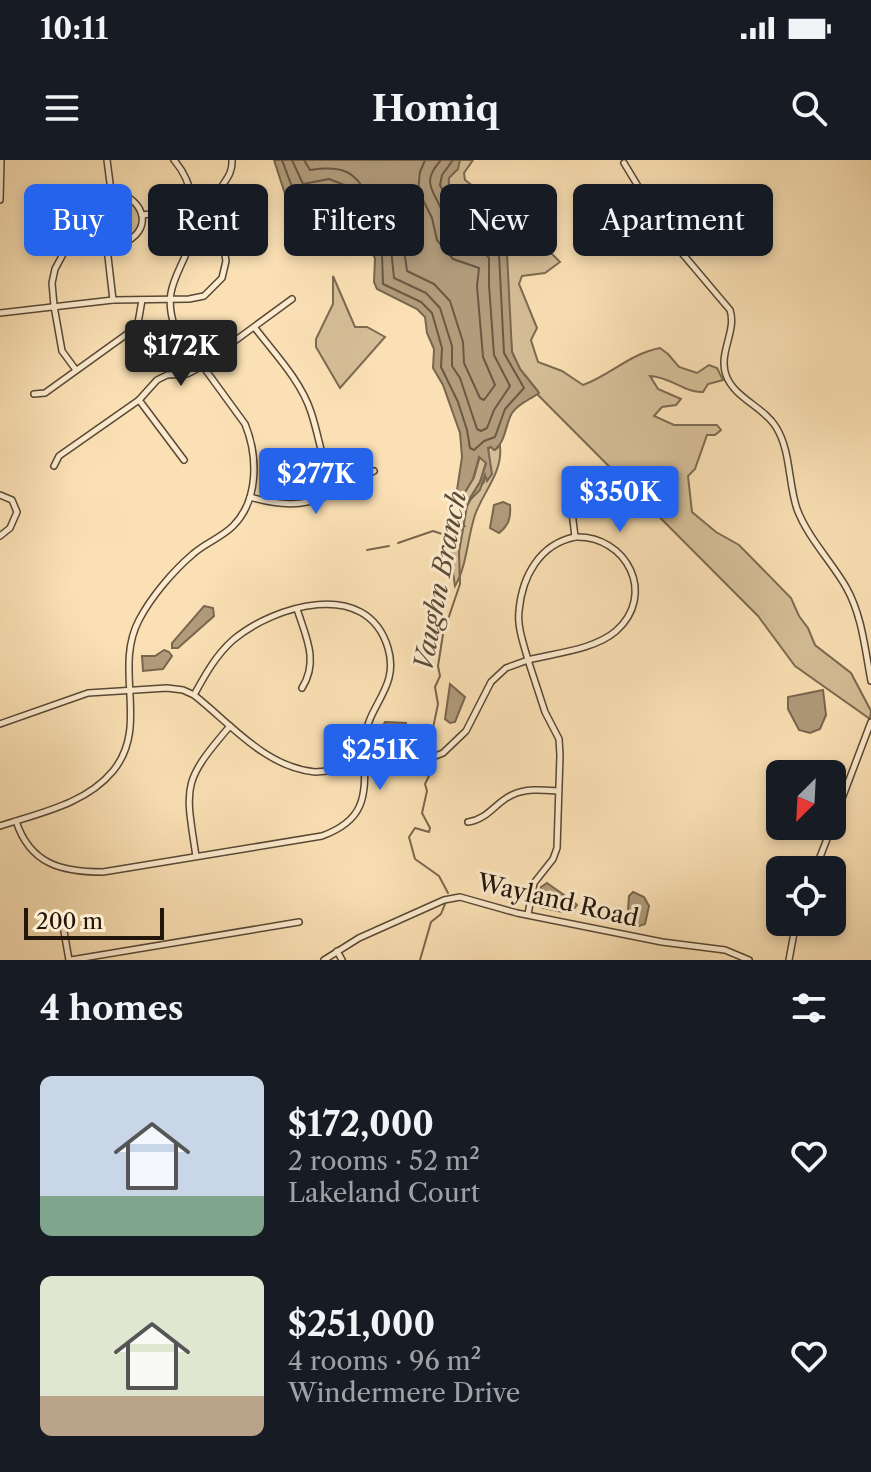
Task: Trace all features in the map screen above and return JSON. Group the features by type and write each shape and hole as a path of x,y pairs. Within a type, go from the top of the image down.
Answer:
{"street":[{"path":"0,200 1,160"},
{"path":"107,160 110,184"},
{"path":"174,160 188,184"},
{"path":"0,313 113,300 204,296 222,278 226,261 216,199 219,190 231,176 232,160"},
{"path":"624,163 670,239 730,310 732,320 724,361 728,380 735,390 765,413 778,430 800,517 845,586 855,608 871,681"},
{"path":"132,198 142,215 132,238"},
{"path":"142,215 148,214"},
{"path":"62,256 52,283 54,306 62,351 76,370"},
{"path":"108,256 113,300"},
{"path":"0,826 82,797 111,774 122,758 131,729 128,653 141,616 183,564 233,526 250,497 254,466 249,433 241,416 175,328 170,312 173,279 184,256"},
{"path":"54,466 59,456 139,400 157,380 167,375 187,374 202,365 292,299"},
{"path":"34,394 45,393 127,334 138,323 142,300"},
{"path":"255,328 303,392 323,461 337,491"},
{"path":"139,400 184,460"},
{"path":"250,497 285,506 307,505 374,471"},
{"path":"568,478 575,537"},
{"path":"0,495 12,500 17,512 10,528 0,536"},
{"path":"0,724 88,693 167,688 194,695 268,756 299,771 415,764 443,753 466,731 491,682 506,668 528,660 602,640 624,622 634,604 634,581 624,557 604,542 575,537 558,541 541,552 529,574 518,612 528,660 540,700 559,739 557,848 553,859 534,883 528,914"},
{"path":"16,821 21,837 32,852 45,861 65,869 103,872 322,836 350,822 361,806 365,791 366,731 390,678 388,647 371,620 344,605 316,603 273,616 234,639 220,652 194,695"},
{"path":"297,609 312,658 302,688"},
{"path":"846,789 871,722"},
{"path":"196,856 187,802 189,788 203,757 230,726"},
{"path":"468,822 478,821 512,795 533,790 558,791"},
{"name":"Wayland Road","path":"324,960 359,938 454,897 670,943 725,950 749,960"},
{"path":"62,920 70,960 299,922"},
{"path":"789,960 793,936"},
{"path":"337,951 342,960"}],"shaded area":[{"path":"458,160 473,160 464,173 465,180 470,184 448,184"},
{"path":"132,202 142,215 132,237"},
{"path":"487,256 554,256 560,262 545,273 522,276 519,284 537,328 531,340 538,362 562,371 583,385 639,355 660,348 679,367 697,373 709,365 717,368 723,380 708,384 703,392 650,376 658,389 681,399 676,405 662,407 654,416 674,425 717,425 721,430 715,435 707,435 695,469 688,476 692,512 716,532 739,545 791,598 815,645 851,673 871,711 870,719 795,666 758,616 538,395 512,352 506,283"},
{"path":"333,276 355,327 367,327 385,337 340,388 316,347 316,339 333,304"},
{"path":"491,446 495,450 500,446 498,465 478,506 455,586 446,549 457,519 460,496 474,477 480,456 486,463 480,482 470,498 491,470 487,451"}],"water":[{"path":"274,160 460,160 458,169 449,178 450,184 440,184 440,256 507,256 512,352 520,369 539,393 515,409 501,443 494,450 488,448 492,474 487,481 485,475 480,490 468,502 480,482 486,463 479,457 473,479 460,496 457,490 462,457 460,433 443,385 433,368 434,349 427,333 425,317 417,309 377,289 374,282 374,256 424,256 424,184 284,184 284,191"},
{"path":"503,502 510,505 510,514 507,524 499,533 490,528 494,505"},
{"path":"204,606 213,608 214,616 178,648 172,648 172,643"},
{"path":"164,650 172,656 163,669 143,671 142,656 155,656"},
{"path":"450,684 465,697 455,722 450,723 445,719"},
{"path":"823,690 826,715 820,729 810,733 799,730 788,709 788,697"},
{"path":"385,722 406,723 402,754 377,750"},
{"path":"547,883 577,905 573,910 562,912 540,907 541,887"},
{"path":"633,892 644,897 649,906 645,924 633,928 627,924 629,896"}],"waterway":[{"name":"Vaughn Branch","path":"433,747 438,704 435,687 440,676 438,666 443,634 460,584 459,552 467,506 472,497"},
{"path":"398,543 433,531 448,536 465,526"},
{"path":"367,550 389,546"},
{"name":"Vaughn Branch","path":"432,770 425,784 427,791 422,813 429,832 415,828 409,837 415,859 439,876 448,893"},
{"name":"Vaughn Branch","path":"420,960 431,922 441,914 445,904"}]}
